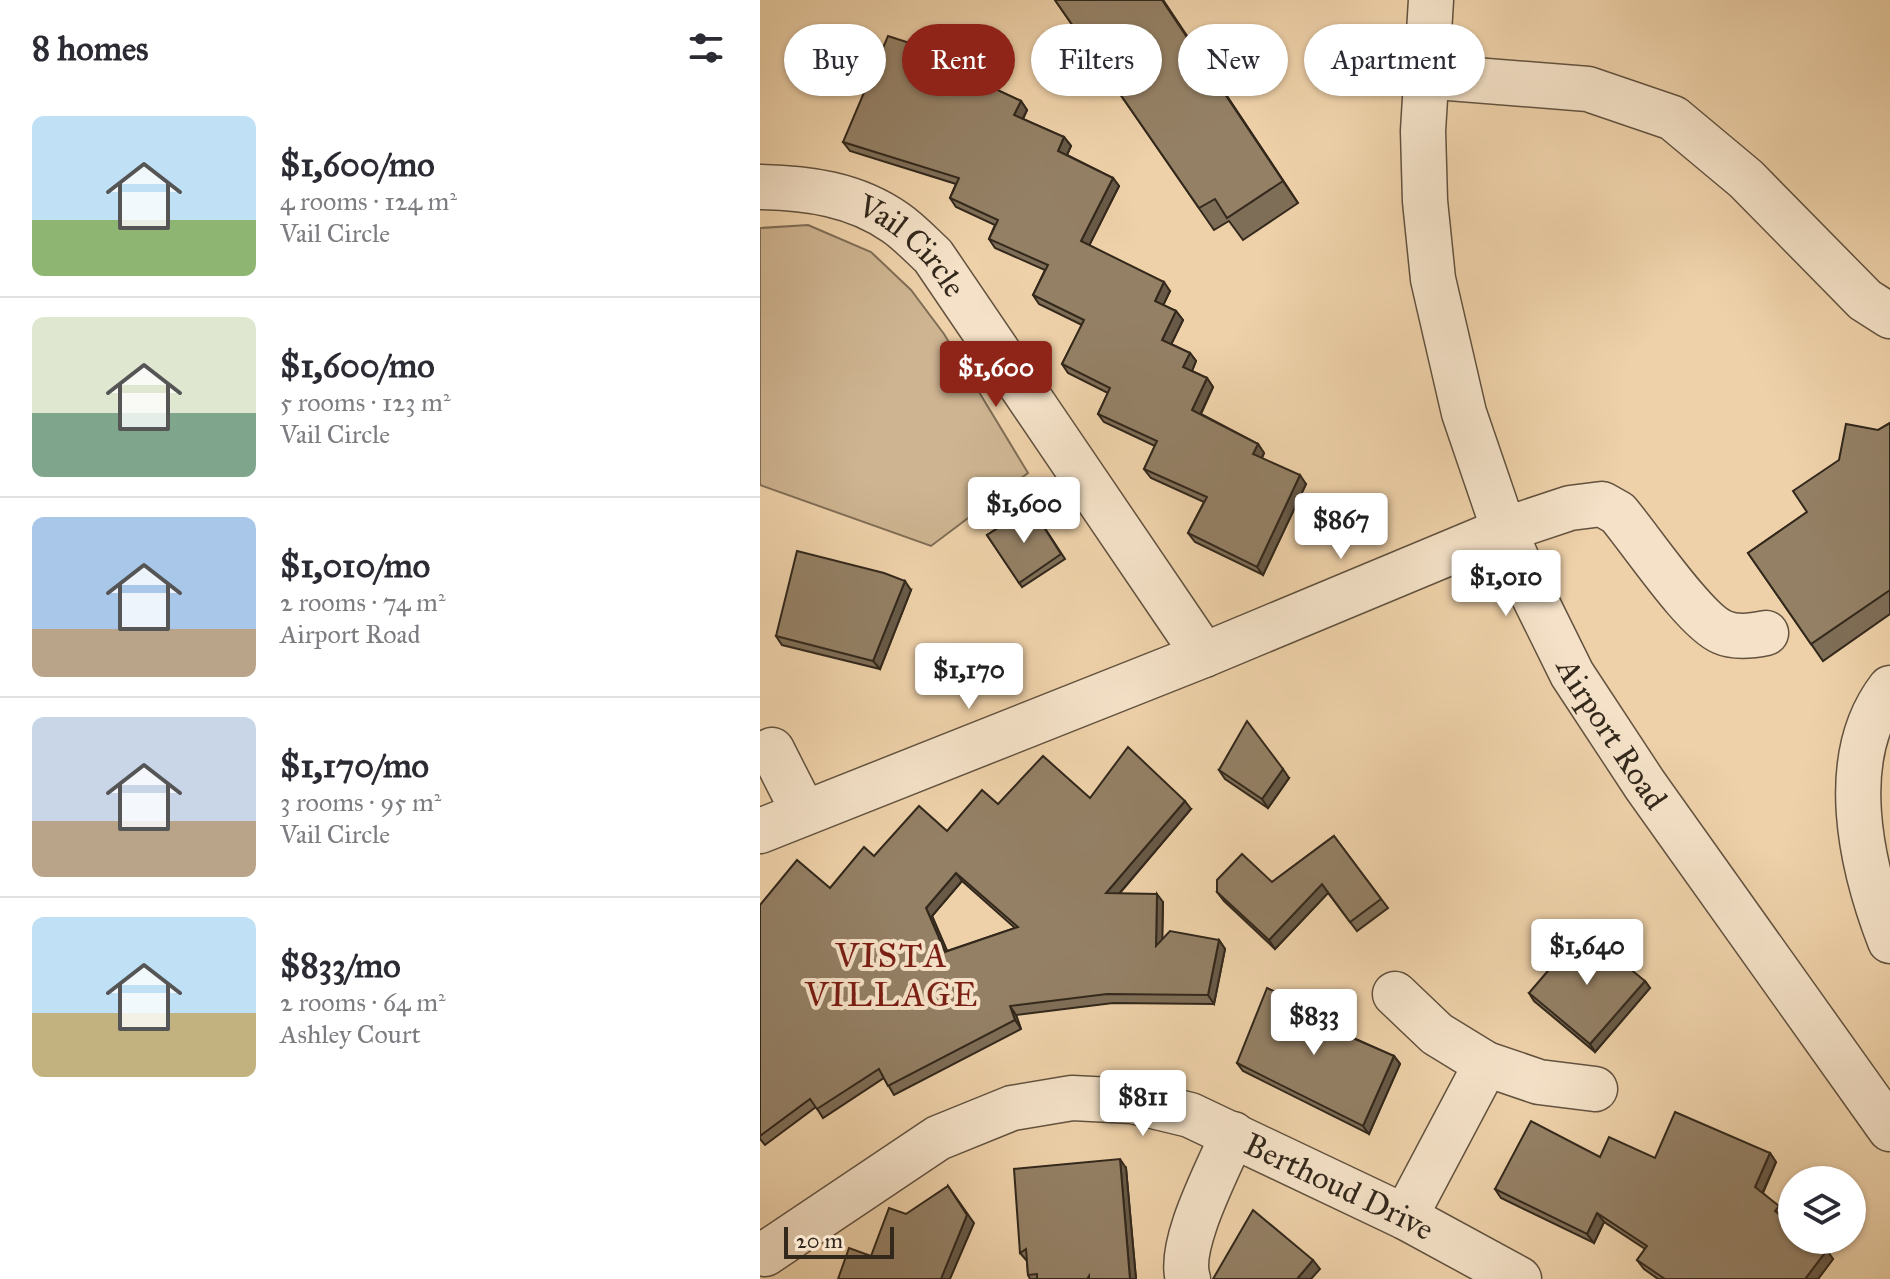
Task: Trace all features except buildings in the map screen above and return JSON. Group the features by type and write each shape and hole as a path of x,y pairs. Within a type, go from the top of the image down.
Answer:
{"street":[{"name":"Airport Road","path":"1429,24 1431,0"},
{"path":"1485,81 1588,89 1673,118 1746,179 1865,300 1890,316"},
{"name":"Airport Road","path":"1424,96 1425,201 1433,279 1464,413 1504,530 1533,595 1572,674 1645,785 1890,1129"},
{"name":"Vail Circle","path":"760,186 804,188 852,199 895,223 933,256 1204,655"},
{"path":"760,831 1204,655 1504,530 1570,508 1602,504 1618,513 1696,612 1722,632 1750,636 1766,633"},
{"path":"1890,688 1864,739 1856,800 1872,894 1890,941"},
{"path":"772,750 804,813"},
{"path":"1395,994 1437,1034 1486,1064 1539,1082 1595,1089"},
{"path":"1405,1217 1486,1064"},
{"name":"Berthoud Drive","path":"769,1260 938,1138 1012,1108 1072,1098 1132,1101 1190,1115 1405,1217 1519,1279"},
{"path":"1188,1279 1189,1238 1233,1134"}],"shaded area":[{"path":"808,225 871,252 911,290 944,334 1028,473 931,546 760,485 760,228"}],"district":[{"name":"VISTA VILLAGE","path":"892,974"}]}
